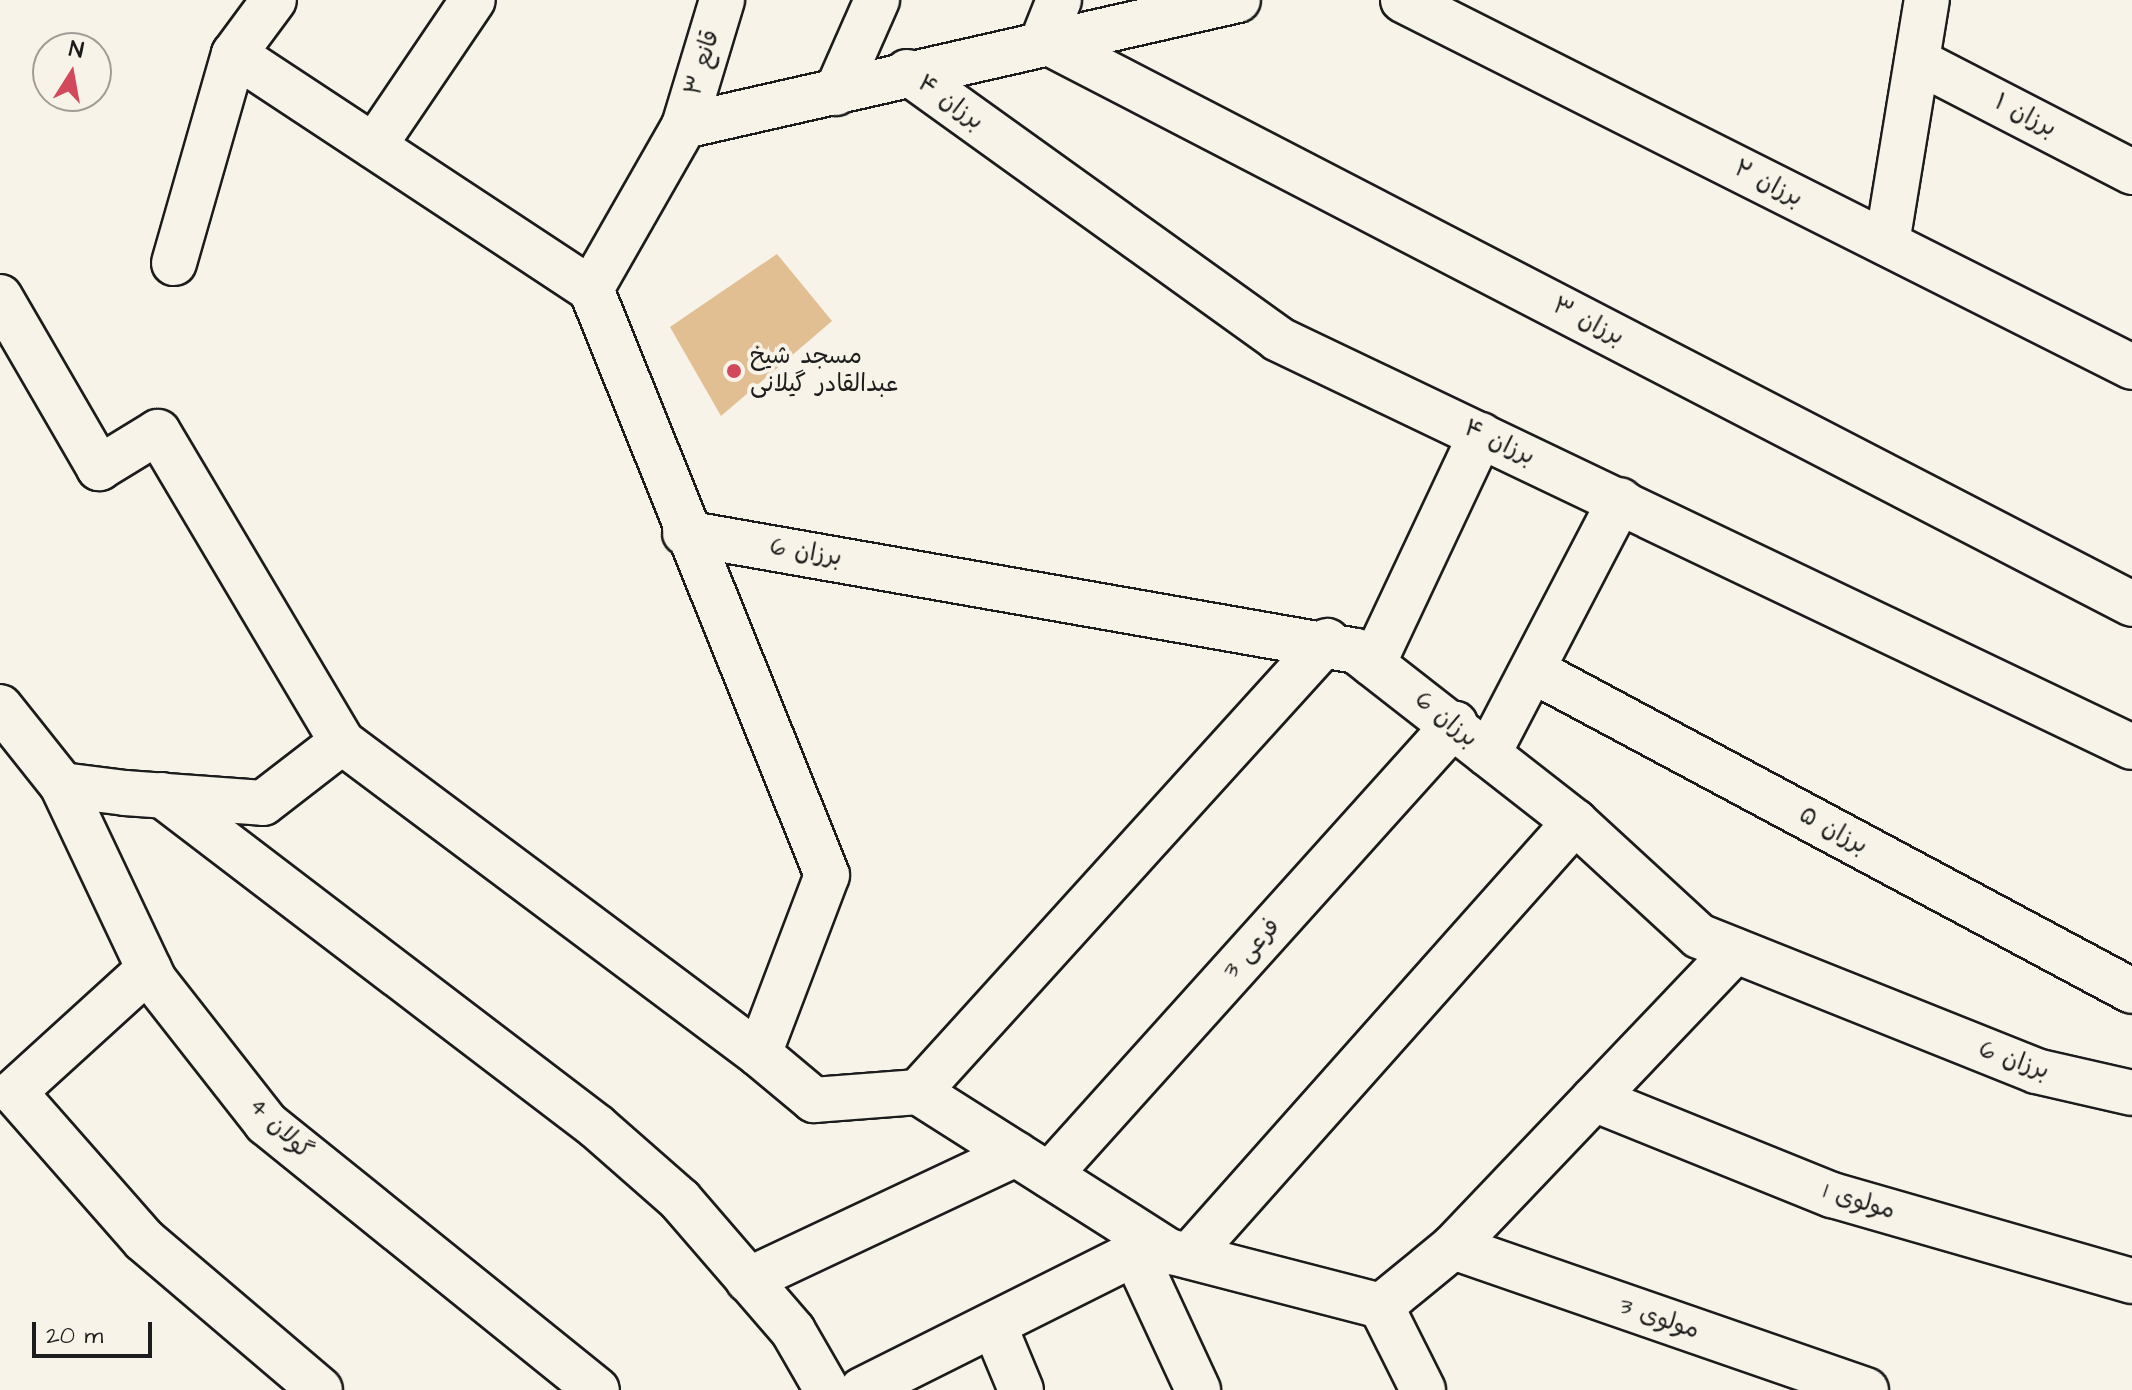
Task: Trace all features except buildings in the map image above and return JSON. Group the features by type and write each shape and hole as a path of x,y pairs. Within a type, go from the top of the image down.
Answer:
{"street":[{"path":"174,263 234,54 274,0"},
{"path":"374,146 473,0"},
{"name":"قانع ۳","path":"591,289 684,126 722,0"},
{"path":"836,93 877,0"},
{"path":"1043,40 1059,0"},
{"path":"684,126 836,93 907,72 1043,40 1238,0"},
{"name":"برزان ۲","path":"1403,0 2132,367"},
{"path":"1887,243 1927,0"},
{"name":"برزان ۳","path":"1043,40 2132,604"},
{"path":"234,54 591,289 685,533 827,875 759,1054"},
{"name":"برزان ۱","path":"1917,61 2132,172"},
{"name":"برزان ۴","path":"907,72 1278,339 2132,747"},
{"path":"0,297 99,468 158,432 342,742 759,1054 814,1100 918,1092 1033,1164 1164,1254 1381,1306 1423,1390"},
{"path":"1373,664 1481,435"},
{"path":"1488,754 1534,671 1620,500"},
{"name":"برزان 6","path":"685,533 1327,641 1373,664 1455,724 1575,822 1699,936 2036,1071 2132,1093"},
{"path":"918,1092 1327,641"},
{"name":"برزان ۵","path":"1534,671 2132,991"},
{"name":"گولان 4","path":"0,707 62,785 149,969 266,1123 597,1390"},
{"name":"فرعی 3","path":"1033,1164 1455,724"},
{"path":"62,785 263,803 342,742"},
{"path":"162,795 597,1127 680,1200 793,1331 827,1390"},
{"path":"862,1390 994,1325 1164,1254 1575,822"},
{"path":"1381,1306 1453,1247 1735,951"},
{"path":"149,969 14,1092 144,1240 320,1390"},
{"name":"مولوی 1","path":"1594,1099 1832,1195 2132,1281"},
{"path":"748,1280 1033,1164"},
{"name":"مولوی 3","path":"1453,1247 1866,1390"},
{"path":"1164,1254 1198,1390"},
{"path":"994,1325 1021,1390"}],"place":[{"name":"مسجد شیخ عبدالقادر گیلانی","path":"734,371"}]}
